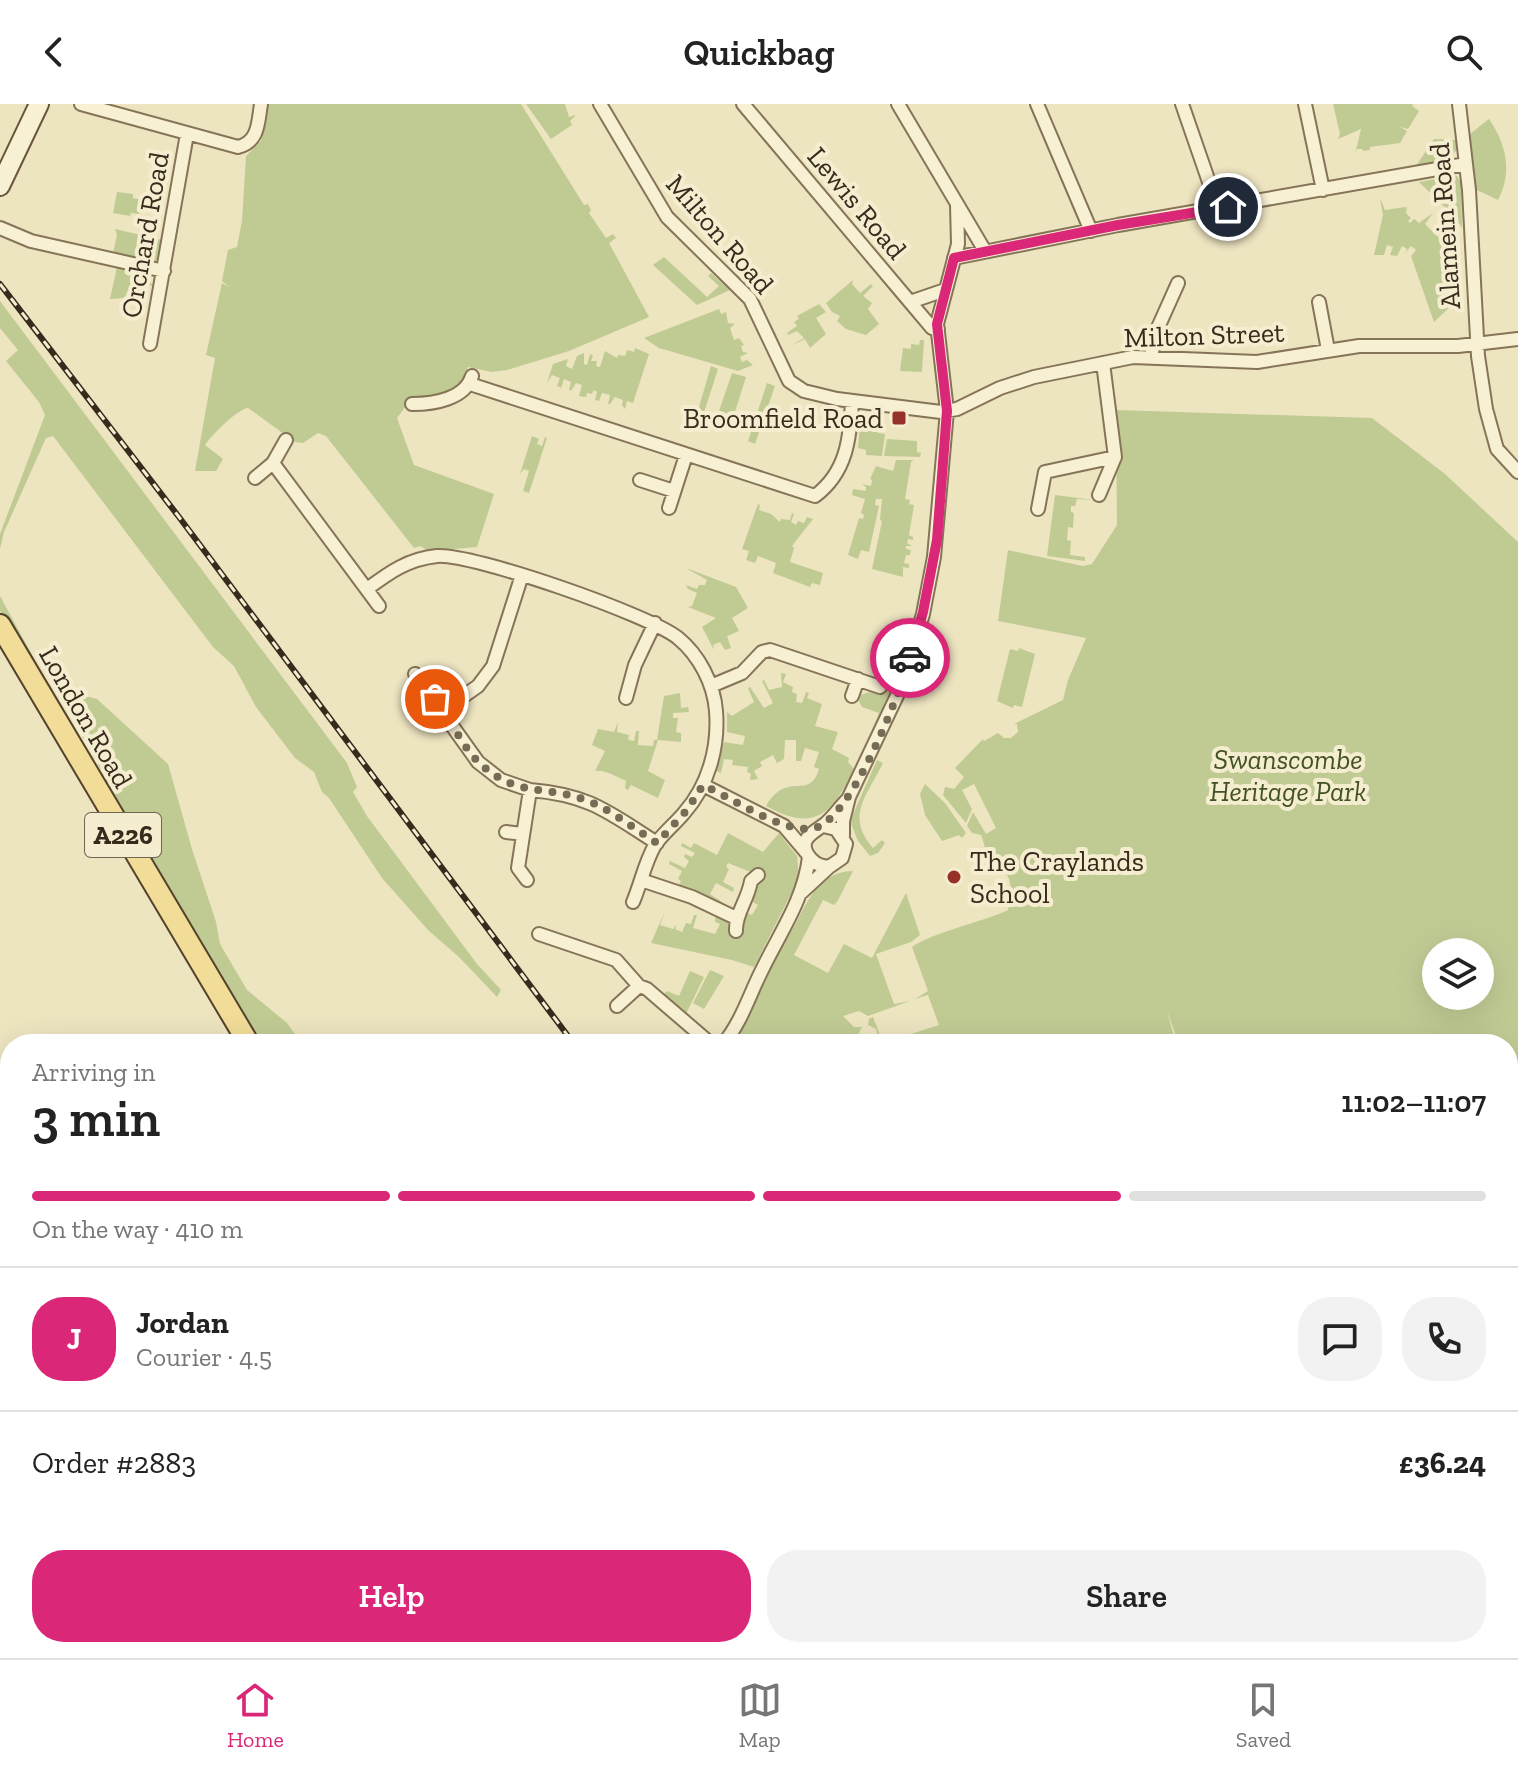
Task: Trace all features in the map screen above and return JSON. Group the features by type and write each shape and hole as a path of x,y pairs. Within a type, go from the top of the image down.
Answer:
{"main road":[{"path":"0,186 39,104"},
{"name":"London Road","path":"0,625 243,1034"}],"street":[{"path":"81,104 238,147 249,144 255,136 261,104"},
{"name":"Milton Road","path":"600,104 667,217 750,299 789,381 804,391 852,402 947,411"},
{"name":"Lewis Road","path":"743,104 932,328 938,329"},
{"path":"898,104 985,251"},
{"path":"1037,104 1091,231"},
{"path":"1182,104 1218,208"},
{"path":"1305,104 1323,190"},
{"name":"Alamein Road","path":"1459,104 1478,344 1492,439 1499,452 1518,472"},
{"name":"Orchard Road","path":"150,344 187,134"},
{"path":"954,258 1466,164"},
{"path":"802,892 845,853 847,846 843,823 849,797 900,691 923,612 937,540 947,411 938,329 958,239 957,205"},
{"path":"0,228 31,241 164,271"},
{"path":"1151,357 1156,332 1178,283"},
{"path":"910,302 945,290"},
{"path":"1319,302 1328,350"},
{"name":"Milton Street","path":"947,411 1012,383 1103,363 1151,357 1257,362 1371,346 1478,344 1518,339"},
{"path":"1099,495 1115,457 1103,363"},
{"path":"412,404 424,404 460,394 471,380 686,455 816,496 845,457 850,438 852,402"},
{"path":"255,478 273,463 286,440"},
{"path":"669,508 686,455"},
{"path":"1038,509 1045,472 1115,457"},
{"path":"273,463 379,606"},
{"path":"640,480 674,491"},
{"path":"367,589 402,564 435,556 458,557 522,575 655,623 689,649 711,686 717,730 713,752 703,785 687,810 657,843 633,902"},
{"path":"444,710 478,686 493,666 522,575"},
{"path":"611,702 631,702 635,665 655,623"},
{"path":"711,686 742,673 768,650 880,687"},
{"path":"415,674 444,710 467,748 482,766 501,780 530,790 570,795 589,801 657,843"},
{"path":"852,696 858,679"},
{"path":"703,785 784,826 818,865 829,867"},
{"path":"527,880 518,868 530,790"},
{"path":"730,1034 802,892 808,855 806,839 849,797"},
{"path":"784,826 833,827 843,836"},
{"path":"506,832 523,834"},
{"path":"641,880 692,897 736,924 749,898 752,880 758,875"},
{"path":"539,934 616,960 639,986 647,989 699,1034"},
{"path":"617,1006 639,986"}],"green space":[{"path":"268,104 521,104 584,205 588,204 589,213 606,238 613,234 616,238 609,243 649,317 569,351 507,370 492,372 468,367 458,390 409,402 397,418 414,465 494,494 477,547 429,551 420,546 414,548 326,436 318,433 303,443 295,442 248,408 231,418 205,445 223,459 216,471 195,471 215,358 206,355 222,283 229,287 222,281 228,250 237,247 242,221 246,156 261,141"},
{"path":"526,104 565,104 569,117 576,115 570,121 572,125 551,139"},
{"path":"1333,104 1413,104 1419,111 1408,129 1400,127 1407,131 1400,143 1370,147 1370,150 1363,151 1357,149 1355,154 1361,129 1338,139 1340,134"},
{"path":"1489,119 1500,138 1506,158 1505,179 1498,200 1477,190 1475,185 1470,137"},
{"path":"1434,139 1456,140 1456,151 1445,160 1416,166"},
{"path":"1448,173 1457,176 1461,183 1462,228 1419,182"},
{"path":"117,192 133,194 133,198 142,200 139,214 113,213"},
{"path":"1380,198 1385,210 1405,209 1407,206 1410,223 1414,219 1419,223 1433,213 1425,224 1439,238 1443,235 1447,245 1442,246 1444,290 1445,294 1453,294 1453,304 1434,322 1411,256 1416,250 1411,246 1405,253 1407,249 1402,246 1397,256 1390,255 1393,247 1387,245 1384,255 1374,255 1383,215"},
{"path":"115,229 162,240 157,260 152,262 113,253 117,235"},
{"path":"664,257 707,297 719,286 708,276 711,273 730,290 697,305 653,265"},
{"path":"117,267 145,273 153,286 132,282 131,287 136,288 136,293 127,291 125,298 110,299"},
{"path":"853,280 852,284 860,293 871,284 873,286 863,296 872,303 868,309 879,324 866,335 846,329 837,321 840,316 832,312 826,303"},
{"path":"0,301 347,763 357,787 353,792 367,816 477,964 501,990 497,997 428,930 382,878 322,792 314,772 295,758 256,707 234,666 213,647 53,436 46,438 4,532 0,549 0,534 45,415 39,402 6,361 18,350 0,328"},
{"path":"819,304 826,312 816,318 826,334 810,348 805,339 790,346 804,338 797,331 787,333 797,326 794,322 799,319 797,316"},
{"path":"719,309 721,314 726,312 728,323 735,324 730,328 734,340 739,338 744,345 741,346 743,352 748,353 740,357 742,362 747,360 753,365 738,371 659,348 644,338"},
{"path":"920,340 924,340 922,372 900,371 903,348 911,349 911,344 919,345"},
{"path":"635,348 649,354 633,403 627,401 625,409 623,400 615,397 608,404 610,395 602,393 599,401 595,400 597,392 594,390 586,397 579,396 582,385 576,383 571,391 571,382 564,379 561,388 557,386 560,378 552,375 547,383 553,364 568,359 566,366 572,369 577,356 584,353 584,364 587,365 590,354 593,356 591,361 597,361 596,366 600,367 605,351 617,358 618,355 625,356 627,350 634,352"},
{"path":"711,366 718,369 700,425 695,423 692,431"},
{"path":"732,373 746,377 733,418 719,411"},
{"path":"767,383 775,386 755,444 748,441"},
{"name":"Swanscombe Heritage Park","path":"1116,410 1372,418 1445,474 1518,542 1518,1034 1175,1034 1167,1011 1173,1034 911,1034 939,1025 928,995 915,999 928,991 912,947 1008,910 1011,891 1008,878 987,851 981,835 972,833 967,826 973,812 986,834 996,828 974,784 962,790 972,809 966,823 943,795 945,787 954,789 964,777 955,768 983,739 998,733 1004,738 1011,738 1018,732 1017,724 1014,724 1063,700 1086,638 998,621 1008,550 1083,566 1092,564 1117,525"},
{"path":"860,425 861,430 874,428 878,433 885,434 882,456 866,455 866,450 858,448"},
{"path":"532,436 539,439 537,444 542,446 547,438 529,493 523,491 529,471 524,469 520,474"},
{"path":"887,439 917,441 920,457 884,456"},
{"path":"896,460 914,460 911,462 905,499 914,505 909,535 913,540 908,539 907,543 912,546 906,546 911,550 910,555 906,555 904,563 909,564 909,568 903,567 903,577 872,569 882,521 882,499 876,499 875,505 879,506 869,552 861,550 858,559 848,555 859,518 863,519 864,515 861,513 865,499 852,495 853,489 866,491 862,484 871,486 870,479 876,466 893,471"},
{"path":"1055,495 1093,500 1077,499 1075,506 1071,506 1073,528 1068,527 1070,555 1085,557 1085,561 1047,556"},
{"path":"758,504 759,510 771,514 780,522 781,519 790,520 792,513 791,522 796,525 798,521 804,523 807,517 813,519 792,546 790,562 823,573 820,585 812,583 810,587 773,573 776,563 758,556 755,563 746,560 749,551 742,549"},
{"path":"686,568 736,587 748,608 732,618 739,631 727,636 731,648 725,650 720,642 713,645 714,650 702,627 716,618 688,607 692,606 697,593 686,585 697,589 707,580"},
{"path":"0,596 57,701 113,792 60,696 81,695 97,699 168,764 220,944 247,990 287,1023 295,1034 252,1034 0,611"},
{"path":"1019,648 1035,654 1022,707 1014,705 1013,708 997,701 1010,649 1018,651"},
{"path":"781,673 786,674 783,682 793,687 792,692 797,694 796,702 802,703 806,692 809,693 807,698 822,704 815,726 838,732 832,749 849,758 848,762 854,769 838,798 829,808 810,818 797,818 766,806 782,789 810,784 815,779 819,769 814,767 819,752 805,748 801,761 796,761 796,740 785,740 784,759 777,763 773,755 760,762 762,766 754,771 758,779 750,780 748,767 732,765 733,760 724,759 721,773 716,771 724,742 743,745 745,736 727,732 727,712 732,716 754,702 750,687 764,708 773,703 762,681 769,690 782,687"},
{"path":"884,686 891,689 868,741 879,713 862,707 859,701 861,695 869,692 880,695"},
{"path":"680,693 681,708 688,707 689,712 673,713 673,718 678,718 676,732 681,733 681,742 658,740 648,771 665,780 658,798 631,785 628,790 625,788 626,781 606,772 595,771 605,751 592,745 598,729 614,732 618,722 617,732 629,735 628,740 634,741 636,731 639,731 638,745 653,746 654,740 657,740 664,696"},
{"path":"877,760 883,763 865,796 860,826 873,848 882,840 885,843 878,853 870,856 858,841 850,821"},
{"path":"925,784 945,803 966,833 962,838 959,835 942,841 925,815 920,794"},
{"path":"728,833 763,852 779,833 797,856 799,878 754,967 651,943 665,911 660,925 673,929 677,924 675,929 682,932 686,923 691,924 694,915 697,915 693,928 715,934 720,924 715,922 716,910 731,925 745,912 752,915 758,905 751,901 753,873 728,863 726,867 729,869 723,882 734,888 733,892 716,883 710,894 725,904 679,885 682,871 669,864 670,861 685,868 689,861 685,854 692,857 695,853 681,846 682,843 691,848 694,843 717,855"},
{"path":"853,871 834,905 823,900 794,955 828,973 844,944 872,958 906,893 920,935 911,942 876,954 894,1004 910,1001 868,1016 859,1011 843,1016 854,1027 862,1027 858,1034 738,1034 773,963 812,895 828,878"},
{"path":"710,970 724,976 704,1009 693,1003"},
{"path":"690,971 704,977 686,1014 663,995 667,991 679,996"},
{"name":"Swanscombe Heritage Park","path":"873,1017 880,1034 868,1025"}],"railway":[{"path":"0,284 567,1034"}],"way so far":[{"path":"435,699 473,756 494,775 523,789 556,792 589,801 657,843 687,810 703,785 784,826 807,829 823,826 849,797 900,691 910,658"}],"place":[{"name":"Broomfield Road","path":"899,418"},
{"name":"The Craylands School","path":"954,877"}],"route":[{"path":"910,658 923,612 937,540 947,411 937,324 954,258 1030,241 1228,207"}]}
